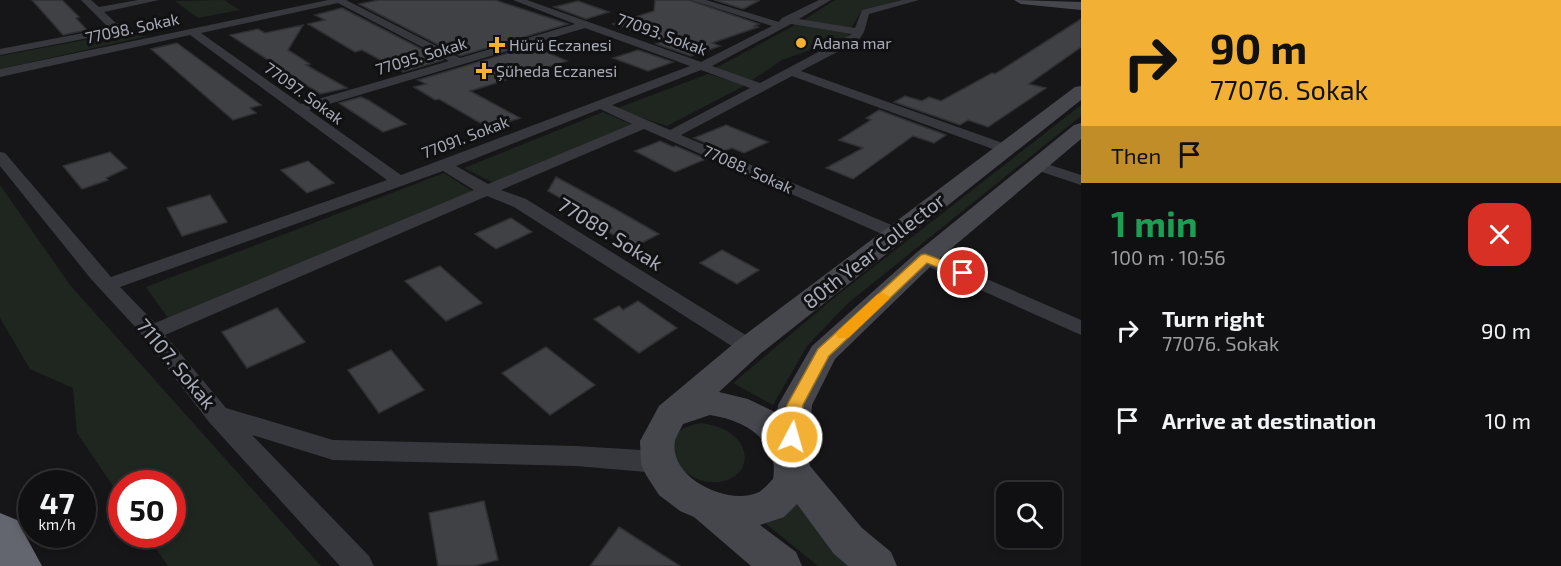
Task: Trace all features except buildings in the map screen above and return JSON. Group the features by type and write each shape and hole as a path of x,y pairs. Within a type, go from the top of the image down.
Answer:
{"highway":[{"path":"0,535 17,566"}],"main road":[{"path":"1021,0 1081,6"},
{"name":"80th Year Collector","path":"670,415 749,347 1081,91"},
{"name":"80th Year Collector","path":"792,463 795,405 823,353 925,258 1081,129"},
{"path":"782,566 708,507 686,496 668,481 658,462 655,444 659,428 670,415 706,403 726,405 747,411 766,422 780,436 792,463 820,508 848,541 877,566"},
{"path":"708,507 733,513 757,511 776,502 788,488 792,463"}],"street":[{"path":"0,52 131,28 112,26 86,0"},
{"path":"97,10 154,0"},
{"path":"340,0 460,62"},
{"name":"77098. Sokak","path":"0,73 340,0"},
{"name":"77093. Sokak","path":"518,0 761,88"},
{"path":"696,0 782,22 859,32"},
{"name":"77091. Sokak","path":"106,285 444,165 720,59 782,22 826,0"},
{"path":"670,135 854,39 859,32 865,12 914,0"},
{"name":"77095. Sokak","path":"299,110 586,24"},
{"path":"148,30 188,33"},
{"name":"77097. Sokak","path":"188,33 398,180"},
{"path":"791,72 1006,149"},
{"name":"77088. Sokak","path":"599,104 897,234"},
{"path":"150,333 644,124"},
{"name":"71107. Sokak","path":"0,156 106,285 150,333 218,415 359,566"},
{"name":"77089. Sokak","path":"444,165 488,191 520,203 749,347"},
{"path":"1038,166 1081,180"},
{"path":"925,258 1081,328"},
{"path":"218,415 333,450 576,456 658,462"}],"shaded area":[{"path":"224,0 240,10 198,18 175,1"},
{"path":"835,0 900,0 862,10 851,28 802,21"},
{"path":"795,25 851,33 847,37 782,60 752,80 714,69"},
{"path":"116,34 148,36 0,69 0,56"},
{"path":"708,74 746,85 667,126 615,109"},
{"path":"1081,105 1081,116 847,304 807,346 773,405 733,383 834,298"},
{"path":"603,112 633,125 494,183 464,168"},
{"path":"444,173 474,192 168,318 146,287"},
{"path":"0,185 70,285 321,566 168,566 156,548 186,548 186,470 108,470 108,479 77,433 73,388 30,369 0,318"},
{"path":"701,423 724,429 740,443 745,455 743,467 734,477 711,482 697,479 685,471 676,460 672,449 674,438 683,429"},
{"path":"796,498 858,566 818,566 759,518"}],"slow traffic":[{"path":"843,334 883,297"}],"place":[{"name":"Adana mar","path":"801,43"},
{"name":"Hürü Eczanesi","path":"497,45"},
{"name":"Şüheda Eczanesi","path":"484,71"}],"route":[{"path":"792,437 795,405 823,353 925,258 963,273"}]}
